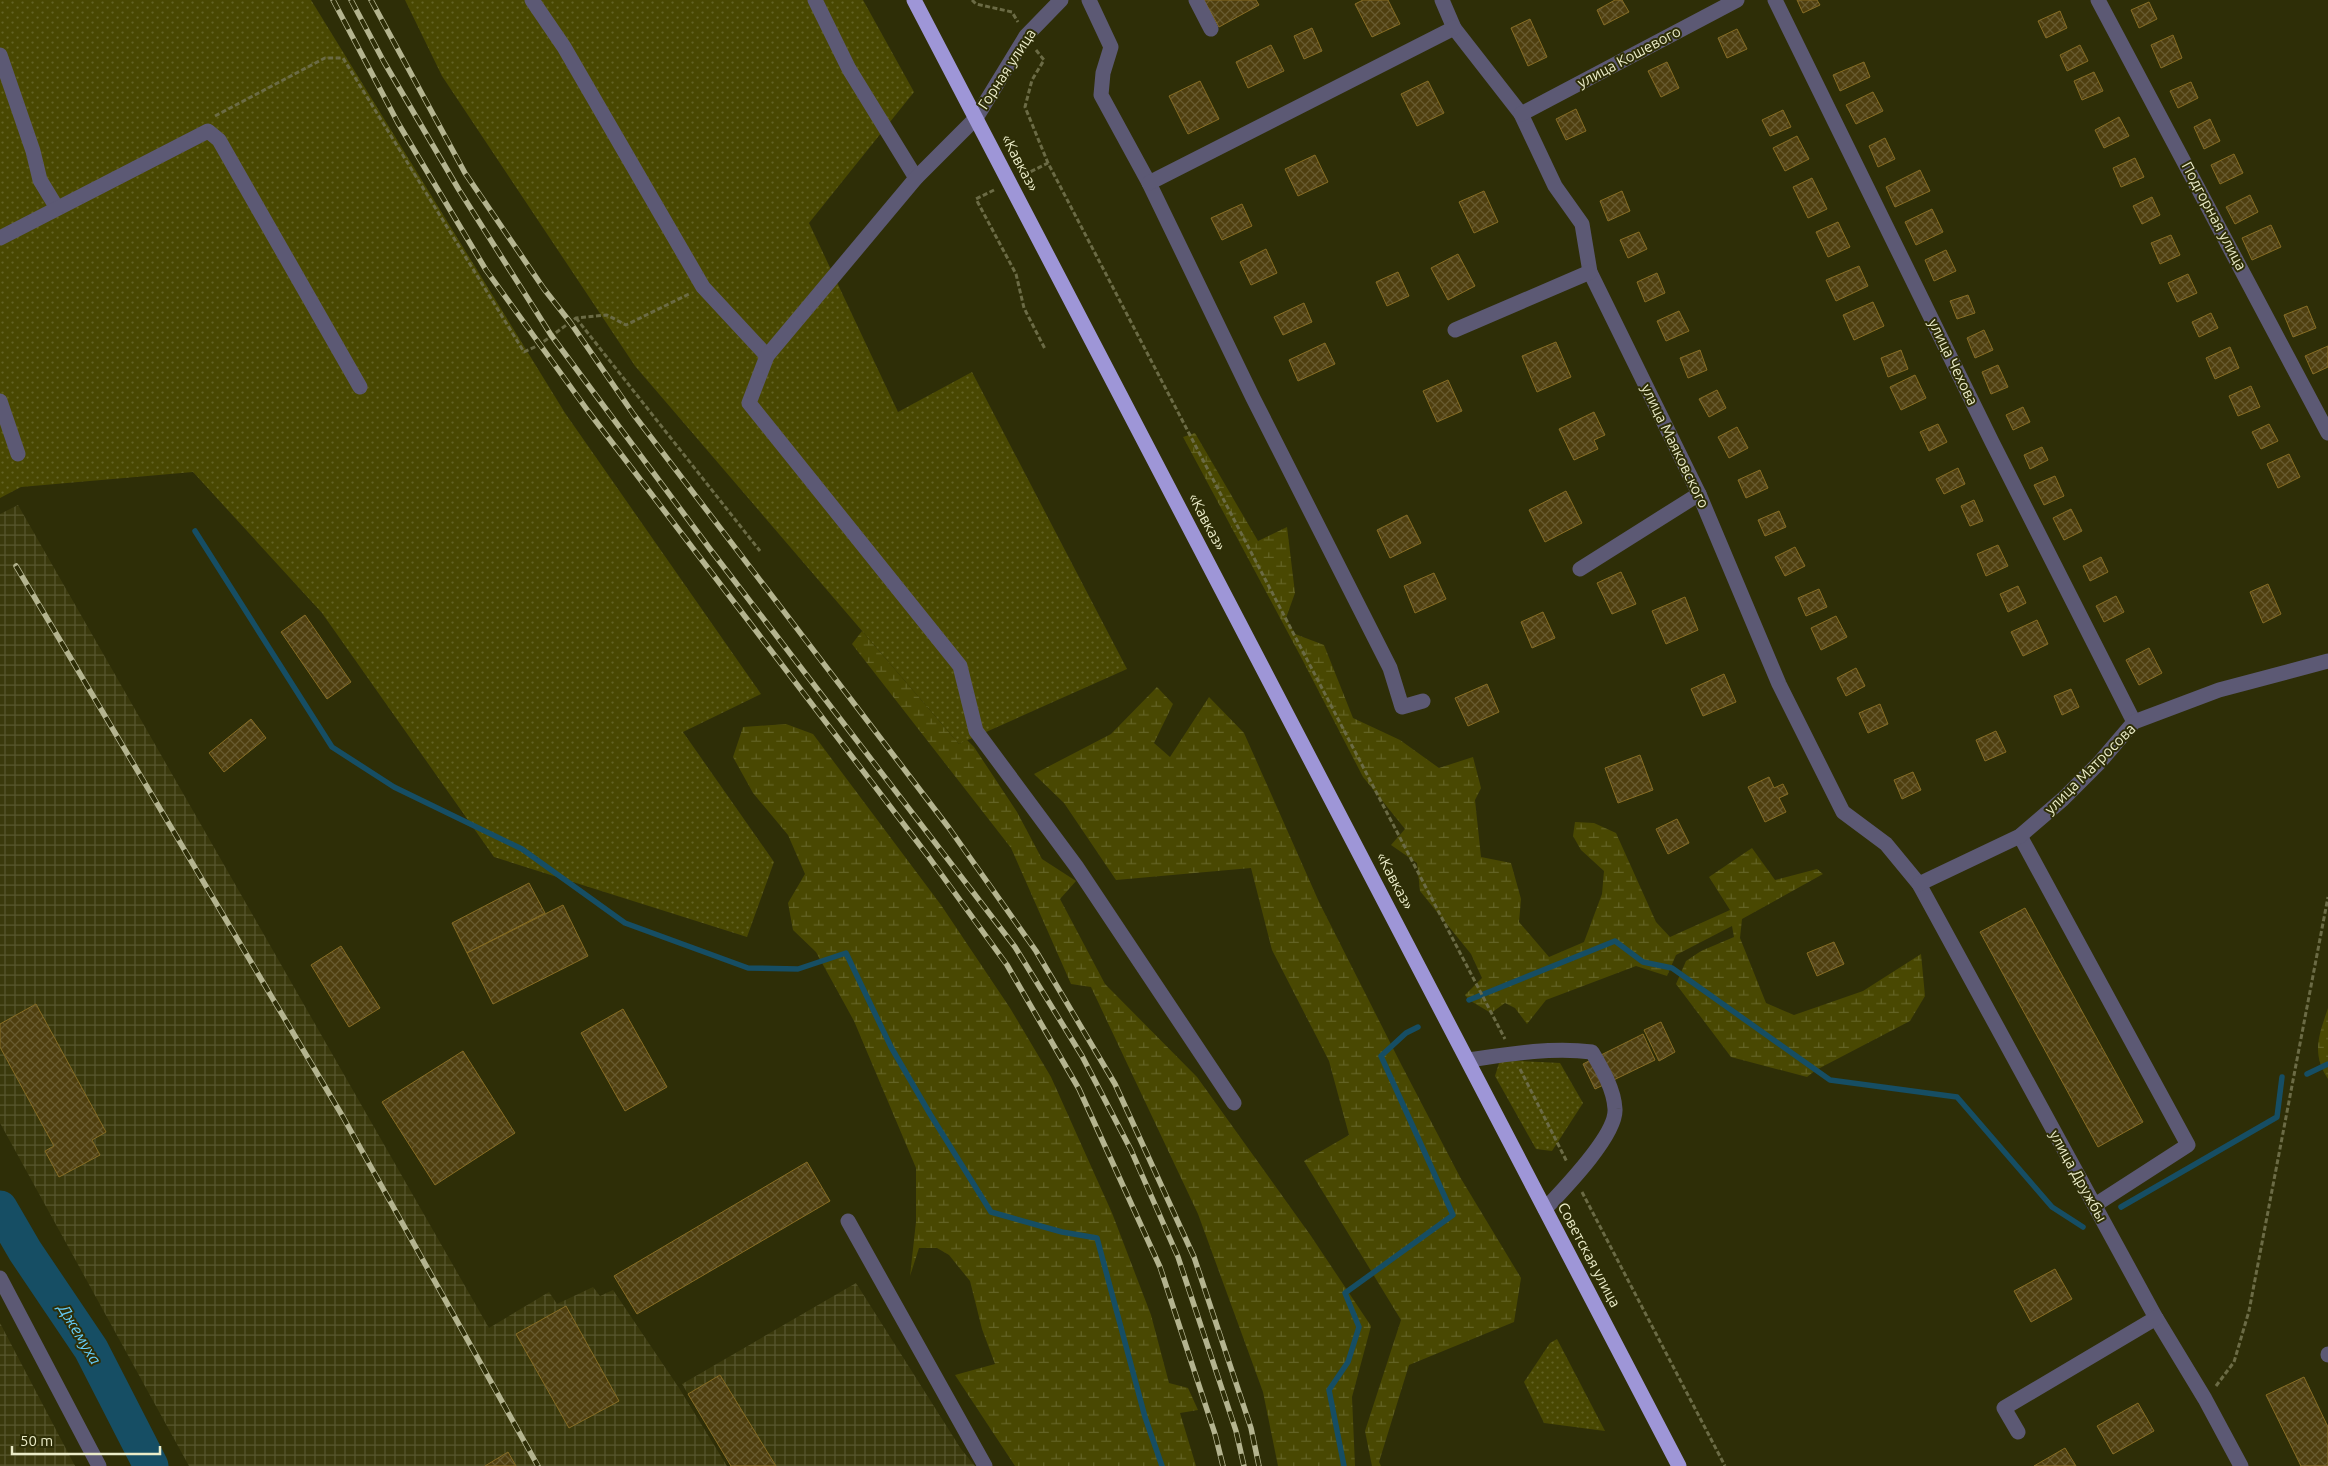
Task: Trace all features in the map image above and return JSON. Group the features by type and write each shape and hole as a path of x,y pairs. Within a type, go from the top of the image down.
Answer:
{"highway":[{"name":"«Кавказ»","path":"914,0 1011,182 1468,1060"},
{"name":"Советская улица","path":"1468,1060 1680,1466"}],"street":[{"path":"532,0 564,47 703,287 766,356 749,403 960,666 976,731 1076,866 1234,1104"},
{"path":"815,0 849,69 916,178"},
{"name":"Горная улица","path":"766,356 916,178 976,118 1026,36 1061,0"},
{"path":"1089,0 1111,47 1102,73 1100,95 1149,183 1253,398 1390,668 1402,707 1423,701"},
{"path":"1196,0 1211,29"},
{"name":"улица Маяковского","path":"1442,0 1454,28 1522,114 1555,186 1582,224 1590,272 1699,494 1779,684 1843,812 1886,844 1919,884"},
{"name":"улица Кошевого","path":"1522,114 1737,0"},
{"name":"улица Чехова","path":"1775,0 1992,442 2134,722"},
{"name":"Подгорная улица","path":"2098,0 2328,433"},
{"path":"1149,183 1454,28"},
{"path":"0,55 33,151 40,180 57,208"},
{"path":"0,238 208,131 219,140 360,387"},
{"path":"1456,330 1590,272"},
{"path":"0,401 18,454"},
{"path":"1580,569 1699,494"},
{"name":"улица Матросова","path":"1919,884 2020,836 2064,799 2099,763 2134,722 2219,690 2328,661"},
{"path":"2020,836 2188,1146 2095,1205"},
{"name":"улица Дружбы","path":"1919,884 2156,1318 2205,1399 2240,1466"},
{"path":"1468,1060 1513,1053 1565,1049 1592,1052 1606,1075 1616,1110 1606,1136 1575,1178 1545,1209"},
{"path":"848,1221 985,1466"},
{"path":"0,1278 99,1466"},
{"path":"2018,1432 2004,1408 2156,1318"}],"path":[{"path":"972,0 976,4 1012,12 1026,36 1044,60 1032,80 1025,107 1048,163 1513,1053 1575,1178 1725,1466"},
{"path":"211,118 325,58 343,58 524,352 539,345 576,318 607,315 626,325 703,287"},
{"path":"1045,349 1024,308 1016,274 976,199 1048,163"},
{"path":"576,318 760,551"},
{"path":"2205,1399 2234,1362 2248,1311 2328,897"}],"shaded area":[{"path":"18,505 489,1328 549,1292 557,1304 593,1287 600,1296 613,1290 679,1388 727,1466 189,1466 0,1123 0,514"},
{"path":"856,1283 961,1449 975,1466 731,1466 682,1384"},
{"path":"0,1323 75,1466 0,1466"}],"green space":[{"path":"0,0 311,0 565,413 761,694 683,732 774,862 747,937 494,857 322,613 193,472 21,487 0,498"},
{"path":"405,0 863,0 914,92 809,223 898,412 972,372 1127,669 959,744 635,366 442,76"},
{"path":"1195,433 1258,541 1287,527 1295,593 1286,618 1295,634 1324,645 1353,718 1400,740 1439,768 1473,757 1481,788 1475,800 1481,857 1511,863 1521,899 1519,922 1549,957 1584,942 1602,894 1604,871 1581,850 1573,836 1575,822 1594,823 1616,833 1656,922 1670,937 1730,910 1709,877 1752,848 1775,880 1817,869 1823,874 1742,919 1740,938 1766,1003 1794,1015 1863,991 1921,954 1925,996 1910,1021 1816,1070 1807,1077 1731,1057 1676,984 1686,961 1701,951 1734,937 1732,926 1676,955 1667,976 1636,966 1546,1000 1527,1024 1515,1008 1505,1003 1491,1013 1469,1000 1465,995 1482,978 1471,954 1420,891 1417,863 1391,845 1405,829 1363,777 1183,437"},
{"path":"862,631 959,744 967,740 974,747 1017,812 1042,859 1076,881 1060,899 1105,984 1197,1077 1311,1236 1371,1326 1352,1397 1355,1466 1278,1466 1263,1392 1198,1214 1091,987 1071,984 1011,848 852,644"},
{"path":"1157,687 1173,704 1154,743 1170,757 1209,697 1244,733 1319,902 1402,1066 1460,1177 1521,1278 1514,1322 1409,1365 1379,1462 1381,1466 1372,1466 1365,1431 1401,1320 1304,1161 1349,1135 1329,1061 1272,950 1251,868 1116,880 1064,803 1034,774 1111,734"},
{"path":"786,724 813,734 941,905 1010,1008 1051,1077 1112,1213 1151,1315 1169,1383 1188,1388 1198,1410 1180,1413 1196,1466 1015,1466 955,1375 995,1364 982,1329 970,1281 949,1255 937,1248 919,1248 910,1276 916,1222 916,1168 854,1021 816,952 793,930 788,903 805,874 788,835 753,793 733,757 743,727"},
{"path":"2328,1008 2328,1079 2320,1061 2318,1044"},
{"path":"1500,1060 1560,1063 1583,1103 1552,1151 1536,1149 1495,1076"},
{"path":"1557,1339 1605,1431 1544,1423 1524,1382 1550,1343"}],"building":[{"path":"1204,0 1256,0 1259,5 1219,27"},
{"path":"1363,0 1388,0 1400,24 1372,37 1355,4"},
{"path":"1615,0 1622,0 1629,12 1604,25 1597,10"},
{"path":"1797,0 1817,0 1820,5 1803,13"},
{"path":"2149,2 2157,19 2139,28 2131,10"},
{"path":"2060,11 2067,28 2046,38 2038,21"},
{"path":"1530,19 1547,57 1528,66 1511,28"},
{"path":"1312,28 1322,51 1304,59 1294,36"},
{"path":"1737,29 1747,49 1727,58 1718,38"},
{"path":"2173,35 2182,58 2161,68 2151,45"},
{"path":"1271,45 1284,71 1248,88 1236,62"},
{"path":"2080,45 2088,61 2067,71 2060,55"},
{"path":"1667,62 1679,88 1661,97 1648,71"},
{"path":"1864,62 1870,77 1840,91 1833,75"},
{"path":"2094,72 2103,91 2082,100 2074,81"},
{"path":"1200,81 1219,119 1188,134 1169,96"},
{"path":"1428,81 1444,113 1417,126 1401,94"},
{"path":"2191,82 2198,98 2178,108 2170,91"},
{"path":"1873,92 1883,111 1856,124 1846,105"},
{"path":"1576,109 1586,131 1566,140 1556,119"},
{"path":"1783,110 1791,127 1770,136 1762,120"},
{"path":"2119,117 2129,136 2104,148 2095,130"},
{"path":"2210,119 2220,141 2204,149 2194,127"},
{"path":"1797,136 1809,159 1785,171 1773,148"},
{"path":"1885,138 1895,159 1878,167 1869,146"},
{"path":"2234,154 2243,173 2220,184 2211,165"},
{"path":"1315,155 1328,182 1298,196 1285,169"},
{"path":"2135,158 2144,177 2121,187 2113,168"},
{"path":"1920,170 1930,191 1895,207 1886,187"},
{"path":"1812,178 1827,209 1808,218 1793,187"},
{"path":"1484,191 1498,222 1474,233 1459,202"},
{"path":"1622,191 1630,211 1608,221 1600,201"},
{"path":"2250,195 2258,212 2235,224 2226,207"},
{"path":"2152,197 2160,215 2142,224 2133,206"},
{"path":"1242,204 1252,226 1222,240 1211,218"},
{"path":"1932,209 1943,232 1916,245 1905,222"},
{"path":"1838,222 1850,247 1828,257 1816,232"},
{"path":"2271,225 2281,247 2252,260 2242,238"},
{"path":"1639,232 1647,249 1628,258 1620,240"},
{"path":"2171,235 2180,255 2160,264 2151,243"},
{"path":"1266,249 1277,273 1251,285 1240,262"},
{"path":"1946,250 1956,271 1934,281 1925,260"},
{"path":"1458,254 1475,286 1448,300 1431,268"},
{"path":"1859,266 1868,286 1836,301 1826,280"},
{"path":"1398,272 1409,296 1387,306 1376,282"},
{"path":"1657,273 1665,293 1645,302 1637,282"},
{"path":"2188,274 2197,293 2177,302 2168,283"},
{"path":"1968,295 1975,313 1957,319 1950,301"},
{"path":"1873,302 1884,326 1854,340 1843,315"},
{"path":"1304,303 1312,322 1283,335 1274,317"},
{"path":"2307,306 2316,328 2293,337 2284,315"},
{"path":"1679,311 1689,331 1666,341 1657,321"},
{"path":"2211,313 2218,328 2199,337 2192,322"},
{"path":"1984,330 1993,350 1975,358 1967,338"},
{"path":"1556,342 1571,377 1537,392 1522,356"},
{"path":"1325,343 1335,364 1298,381 1289,360"},
{"path":"2328,346 2328,367 2313,374 2305,356"},
{"path":"2230,347 2239,368 2215,379 2206,358"},
{"path":"1700,350 1707,370 1688,378 1680,358"},
{"path":"1901,350 1908,369 1888,377 1881,358"},
{"path":"1998,365 2008,387 1991,394 1982,372"},
{"path":"1915,375 1926,398 1901,410 1890,387"},
{"path":"1448,380 1462,411 1437,422 1423,391"},
{"path":"2251,386 2260,407 2238,416 2229,396"},
{"path":"1717,390 1726,408 1709,417 1699,399"},
{"path":"2023,407 2030,422 2013,430 2006,415"},
{"path":"1594,412 1605,435 1594,440 1598,449 1574,460 1559,429"},
{"path":"1938,424 1947,442 1929,451 1920,432"},
{"path":"2269,424 2278,441 2261,449 2252,432"},
{"path":"1737,427 1748,448 1729,458 1718,437"},
{"path":"2042,447 2048,460 2030,469 2024,455"},
{"path":"2289,454 2300,477 2278,488 2267,464"},
{"path":"1958,468 1965,484 1944,494 1936,479"},
{"path":"1760,470 1768,488 1746,498 1738,480"},
{"path":"2055,476 2064,496 2044,505 2034,485"},
{"path":"1566,491 1582,523 1545,542 1529,510"},
{"path":"1974,500 1983,521 1970,526 1961,506"},
{"path":"2071,509 2082,531 2064,540 2053,518"},
{"path":"1779,511 1786,527 1765,536 1758,520"},
{"path":"1407,515 1421,543 1390,558 1377,530"},
{"path":"1998,545 2008,566 1986,576 1977,554"},
{"path":"1795,547 1805,566 1785,576 1775,557"},
{"path":"2101,557 2108,572 2090,581 2083,566"},
{"path":"1621,572 1636,604 1612,614 1597,583"},
{"path":"1434,573 1446,599 1415,613 1404,586"},
{"path":"2268,584 2281,614 2263,623 2250,592"},
{"path":"2018,586 2026,603 2008,612 2000,594"},
{"path":"1819,589 1827,607 1806,616 1798,598"},
{"path":"2116,596 2124,612 2104,622 2096,606"},
{"path":"1685,597 1698,630 1666,644 1652,611"},
{"path":"1543,612 1555,638 1532,648 1521,622"},
{"path":"305,615 351,682 327,699 281,632"},
{"path":"1836,616 1847,637 1821,650 1811,628"},
{"path":"2037,620 2048,644 2023,656 2011,632"},
{"path":"2149,648 2162,673 2139,685 2126,660"},
{"path":"1856,668 1865,686 1846,696 1837,678"},
{"path":"1724,674 1736,702 1703,716 1691,689"},
{"path":"1487,684 1499,712 1468,726 1455,698"},
{"path":"2071,689 2079,707 2062,715 2054,696"},
{"path":"1880,704 1888,724 1868,733 1859,713"},
{"path":"251,719 266,738 224,772 209,753"},
{"path":"1996,731 2006,752 1985,761 1976,740"},
{"path":"1640,755 1653,790 1618,803 1605,768"},
{"path":"1913,772 1921,790 1902,799 1894,780"},
{"path":"1769,777 1774,788 1783,784 1788,794 1779,798 1786,812 1765,822 1748,787"},
{"path":"1677,819 1689,843 1668,854 1656,829"},
{"path":"529,883 545,913 467,953 452,923"},
{"path":"563,905 588,956 493,1004 467,953"},
{"path":"2025,908 2143,1122 2098,1147 1980,932"},
{"path":"1834,942 1844,964 1817,976 1807,953"},
{"path":"341,946 380,1008 349,1027 311,965"},
{"path":"36,1004 106,1132 92,1140 100,1155 59,1177 45,1151 54,1146 0,1047 0,1024"},
{"path":"623,1009 667,1087 625,1111 581,1033"},
{"path":"1661,1022 1675,1052 1659,1061 1644,1030"},
{"path":"1643,1034 1655,1060 1595,1089 1583,1064"},
{"path":"463,1051 515,1133 435,1185 382,1102"},
{"path":"807,1162 830,1201 637,1314 614,1276"},
{"path":"2055,1269 2072,1299 2031,1322 2014,1291"},
{"path":"566,1306 619,1401 569,1428 516,1334"},
{"path":"720,1375 776,1466 731,1466 688,1394"},
{"path":"2304,1377 2328,1427 2328,1466 2301,1466 2266,1395"},
{"path":"2138,1403 2154,1431 2113,1454 2097,1426"},
{"path":"2065,1448 2076,1466 2034,1466"},
{"path":"508,1452 516,1466 485,1466"}],"waterway":[{"path":"195,531 332,747 394,787 522,849 625,923 748,968 798,969 846,953 891,1047 991,1212 1062,1232 1097,1238 1145,1417 1162,1466"},
{"path":"1469,1000 1615,941 1643,962 1672,968 1830,1080 1957,1097 2052,1207 2083,1227"},
{"path":"1344,1466 1329,1390 1348,1362 1359,1327 1345,1293 1453,1215 1381,1056 1406,1033 1418,1027"},
{"path":"2307,1074 2328,1064"},
{"path":"2121,1207 2277,1117 2282,1077"},
{"name":"Джемуха","path":"0,1208 25,1251 91,1349 151,1466"}],"railway":[{"path":"333,0 398,123 486,270 588,411 928,856 1007,965 1079,1089 1160,1267 1215,1434 1223,1466"},
{"path":"351,0 384,62 459,190 551,335 710,549 1015,947 1082,1056 1131,1150 1178,1257 1236,1431 1244,1466"},
{"path":"371,0 465,173 544,289 570,322 634,415 949,828 1036,951 1115,1084 1194,1257 1251,1428 1259,1466"},
{"path":"16,566 343,1117 538,1466"}]}
